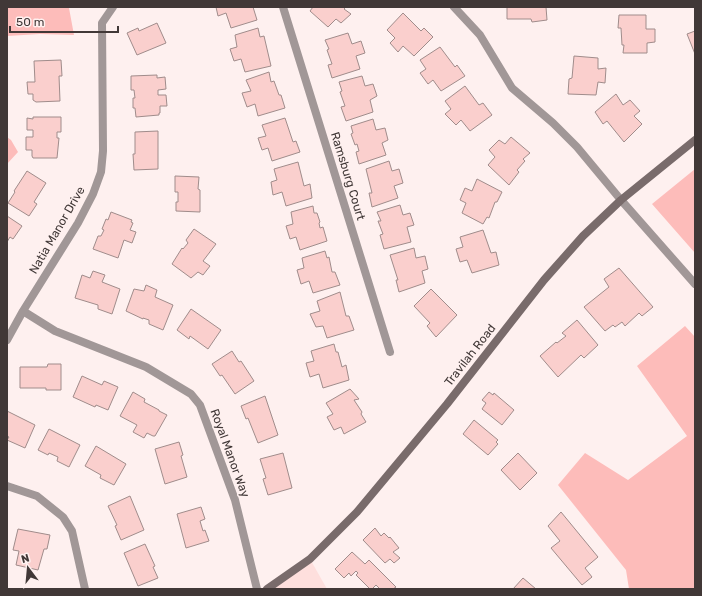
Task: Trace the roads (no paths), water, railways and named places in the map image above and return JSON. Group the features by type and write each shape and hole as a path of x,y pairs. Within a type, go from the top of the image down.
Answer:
{"main road":[{"name":"Travilah Road","path":"267,589 310,559 357,512 447,404 544,280 583,236 621,200 695,140"}],"street":[{"name":"Natia Manor Drive","path":"7,340 94,194 100,172 103,151 102,23 113,7"},
{"name":"Ramsburg Court","path":"283,7 390,352"},
{"path":"454,7 480,35 512,88 553,123 577,147 621,200 695,284"},
{"name":"Royal Manor Way","path":"23,311 55,331 146,367 191,394 200,405 235,500 258,589"},
{"path":"7,486 37,496 63,517 72,531 85,589"}]}
